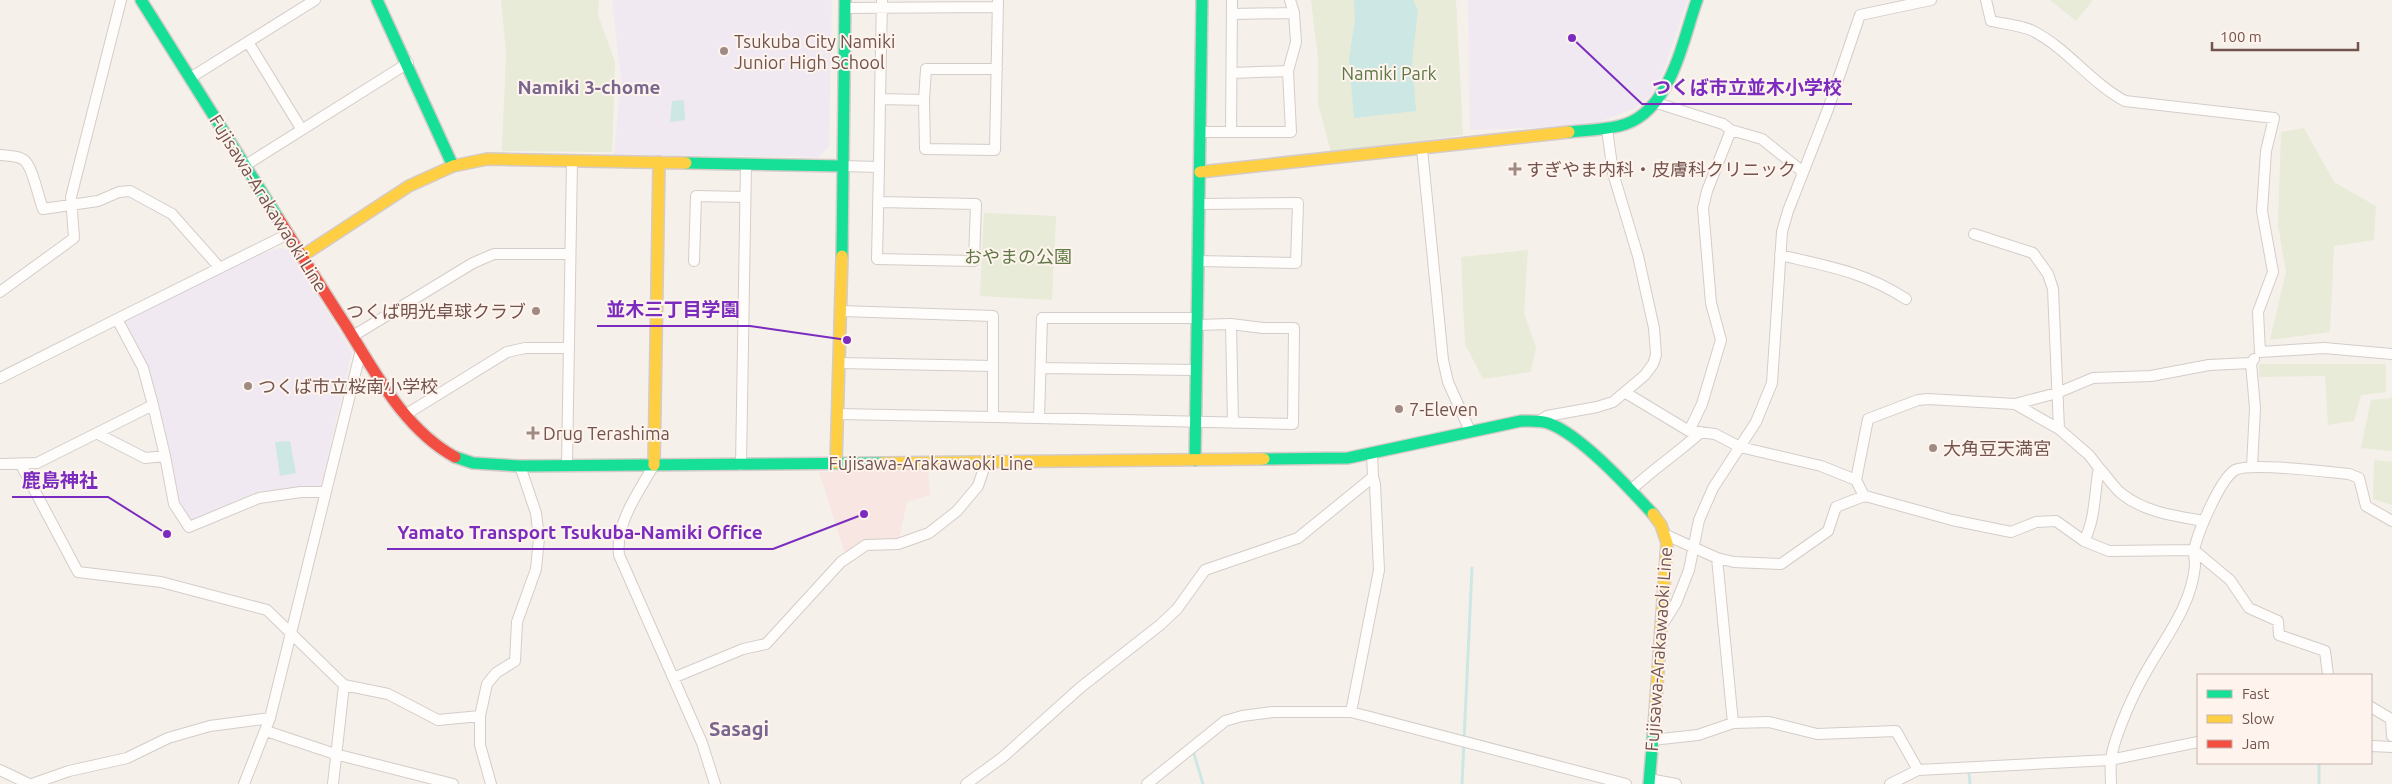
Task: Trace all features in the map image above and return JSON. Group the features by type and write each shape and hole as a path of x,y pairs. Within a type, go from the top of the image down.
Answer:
{"street":[{"path":"0,292 74,238 72,196 121,0"},
{"name":"Fujisawa-Arakawaoki Line","path":"141,0 352,336 405,415 435,446 455,457 473,463 567,466 1348,458 1521,421 1539,421 1550,424 1568,434 1631,490 1653,514 1667,543 1663,623 1649,782"},
{"path":"190,78 315,0"},
{"path":"377,0 408,63 453,166"},
{"path":"1195,460 1202,0"},
{"path":"1231,132 1232,0"},
{"path":"1200,132 1291,132 1288,71 1296,42 1294,13 1290,0"},
{"path":"1200,172 1607,129 1634,121 1657,103 1671,79 1696,0"},
{"path":"1663,623 1676,603 1689,570 1699,520 1713,488 1756,422 1772,384 1780,255 1788,211 1860,15 1931,0"},
{"path":"1986,0 1991,21 2032,31 2079,65 2107,91 2125,101 2274,118 2266,151 2262,211 2274,272 2258,312 2260,352 2251,363 2255,408 2252,467"},
{"path":"878,202 976,204 974,261 877,259 878,202 879,167 882,3"},
{"path":"836,463 841,311 845,4 998,3 997,69 995,150 924,149 926,69 997,69"},
{"path":"1232,14 1294,13"},
{"path":"248,42 302,130"},
{"path":"246,165 408,63"},
{"path":"1232,72 1288,71"},
{"path":"880,100 924,100"},
{"path":"1657,103 1723,124 1731,130 1762,140 1802,172"},
{"path":"1539,421 1547,416 1597,407 1613,402 1626,393 1653,364 1656,345 1638,256 1613,173 1607,129"},
{"path":"1689,431 1702,404 1721,340 1711,303 1703,208 1707,191 1731,130"},
{"path":"1422,149 1443,360 1448,382 1470,431"},
{"path":"0,155 14,156 24,160 32,171 43,209 72,203 98,201 119,192 130,191 172,214 219,267"},
{"path":"302,256 409,186 453,166 488,159 879,167"},
{"path":"567,466 572,161"},
{"path":"659,162 654,465 622,525 618,548 623,568 702,743 715,784"},
{"path":"741,465 746,164"},
{"path":"694,261 696,196 745,197"},
{"path":"1198,261 1296,263 1298,203 1199,204"},
{"path":"0,378 288,234"},
{"path":"1974,234 2033,253 2048,274 2053,289 2059,429"},
{"path":"352,336 473,263 494,254 570,254"},
{"path":"1780,255 1845,270 1882,284 1906,299"},
{"path":"841,311 993,316 993,416"},
{"path":"838,414 1293,424 1294,328 1262,328 1197,322 1042,318 1039,418"},
{"path":"116,319 143,368 165,456 174,504 188,527 260,498 301,492 326,492"},
{"path":"1231,324 1233,423"},
{"path":"405,415 507,352 525,348 569,348"},
{"path":"2260,352 2324,348 2392,354"},
{"path":"244,784 270,718 361,350"},
{"path":"839,363 993,366"},
{"path":"1864,496 1856,480 1868,419 1918,400 1928,398 2015,404 2057,393 2093,378 2151,376 2209,365 2251,363"},
{"path":"1041,368 1196,370"},
{"path":"1626,393 1689,431 1715,434 1740,447 1821,466 1856,480"},
{"path":"2015,404 2059,429 2089,455 2122,494 2166,515 2204,521"},
{"path":"0,464 21,465 37,463 153,405"},
{"path":"1631,490 1652,470 1680,452 1701,432"},
{"path":"98,434 144,458 165,456"},
{"path":"1351,712 1379,570 1376,484 1373,477 1372,454"},
{"path":"673,678 743,649 766,644 841,562 866,545 898,544 929,533 957,511 978,486 986,462"},
{"path":"21,465 78,572 161,582 267,610 344,685 388,694 438,720 480,716"},
{"path":"491,784 480,745 480,716 487,684 496,673 515,661 517,622 536,569 539,538 536,513 520,466"},
{"path":"2111,784 2110,760 2140,682 2166,640 2185,602 2194,568 2194,550 2204,521 2223,484 2235,471 2252,467 2349,474 2359,478 2366,506 2392,521"},
{"path":"2084,541 2092,525 2094,496 2099,468"},
{"path":"966,784 1004,757 1080,687 1160,625 1176,609 1205,570 1298,538 1373,477"},
{"path":"1664,534 1717,558 1734,562 1781,564 1828,532 1836,507 1864,496 1952,520 2011,532 2036,522 2056,521 2084,541 2109,551 2194,550 2230,580 2249,608 2278,621 2279,635 2325,651 2328,674"},
{"path":"1717,558 1733,723"},
{"path":"333,784 344,685"},
{"path":"2372,708 2391,719 2392,736"},
{"path":"1147,784 1226,721 1242,716 1274,712 1351,712 1626,784"},
{"path":"0,770 31,784 69,771 127,758 168,738 210,726 270,718"},
{"path":"1652,740 1698,735 1733,723 1769,722 1817,734 1896,731 1918,770"},
{"path":"266,731 335,754 453,784"},
{"path":"1890,784 1918,770 2110,760 2197,742"},
{"path":"2372,746 2392,747"},
{"path":"1649,782 1676,784"}],"shaded area":[{"name":"Tsukuba City Namiki Junior High School","path":"612,0 832,0 829,146 819,157 614,155 621,80"},
{"path":"1468,0 1688,0 1662,75 1654,92 1633,109 1588,126 1470,130"},
{"name":"つくば市立桜南小学校","path":"280,248 289,250 352,352 321,486 314,489 292,490 192,522 187,521 177,503 170,463 123,320 245,259"},
{"path":"928,469 930,495 907,502 899,539 845,554 819,472"}],"green space":[{"path":"501,0 599,0 598,15 615,62 612,152 502,151 506,52"},
{"name":"Namiki Park","path":"1311,0 1456,0 1463,135 1331,152 1318,103 1318,58"},
{"path":"2050,0 2093,0 2076,21"},
{"path":"2304,128 2334,182 2376,206 2374,240 2334,246 2330,332 2270,340 2286,272 2278,225 2281,132"},
{"name":"おやまの公園","path":"984,213 1056,216 1052,300 980,296"},
{"path":"1528,250 1524,313 1536,347 1531,372 1483,379 1465,344 1461,257"},
{"path":"2259,364 2386,364 2386,392 2361,395 2354,421 2328,425 2325,376 2259,377"},
{"path":"2392,394 2392,451 2361,448 2371,400 2391,398"},
{"path":"2374,460 2392,462 2392,505 2373,499"}],"water":[{"path":"1354,0 1413,0 1418,10 1412,61 1416,111 1354,118 1349,59 1355,20"},
{"path":"684,100 685,120 670,122 672,101"},
{"path":"290,441 296,473 280,476 275,442"}],"waterway":[{"path":"1462,784 1472,568"},
{"path":"1194,754 1203,784"},
{"path":"2319,764 2319,784"},
{"path":"1969,773 1970,784"}],"traffic: fast":[{"path":"141,0 278,218"},
{"path":"377,0 453,166"},
{"path":"842,256 845,0"},
{"path":"1195,460 1202,0"},
{"path":"1569,132 1619,126 1636,119 1651,108 1672,75 1697,0"},
{"path":"686,163 842,166"},
{"path":"1264,459 1348,458 1521,421 1541,421 1561,429 1575,438 1604,463 1653,514"},
{"path":"455,457 473,463 520,466 882,463"},
{"path":"1649,784 1655,713"}],"traffic: slow":[{"path":"1200,172 1569,132"},
{"path":"302,256 409,186 453,166 487,159 686,163"},
{"path":"654,465 659,162"},
{"path":"836,463 842,256"},
{"path":"882,463 1264,459"},
{"path":"1653,514 1661,525 1667,543 1655,713"}],"traffic: jam":[{"path":"278,218 392,398 421,431 455,457"}],"place":[{"name":"つくば市立並木小学校","path":"1572,38"},
{"name":"Tsukuba City Namiki Junior High School","path":"724,51"},
{"name":"すぎやま内科・皮膚科クリニック","path":"1515,169"},
{"name":"つくば明光卓球クラブ","path":"536,311"},
{"name":"並木三丁目学園","path":"847,340"},
{"name":"つくば市立桜南小学校","path":"248,386"},
{"name":"7-Eleven","path":"1399,409"},
{"name":"Drug Terashima","path":"533,433"},
{"name":"大角豆天満宮","path":"1933,448"},
{"name":"Yamato Transport Tsukuba-Namiki Office","path":"864,514"},
{"name":"鹿島神社","path":"167,534"}],"district":[{"name":"Namiki 3-chome","path":"589,87"},
{"name":"Sasagi","path":"739,728"}]}
